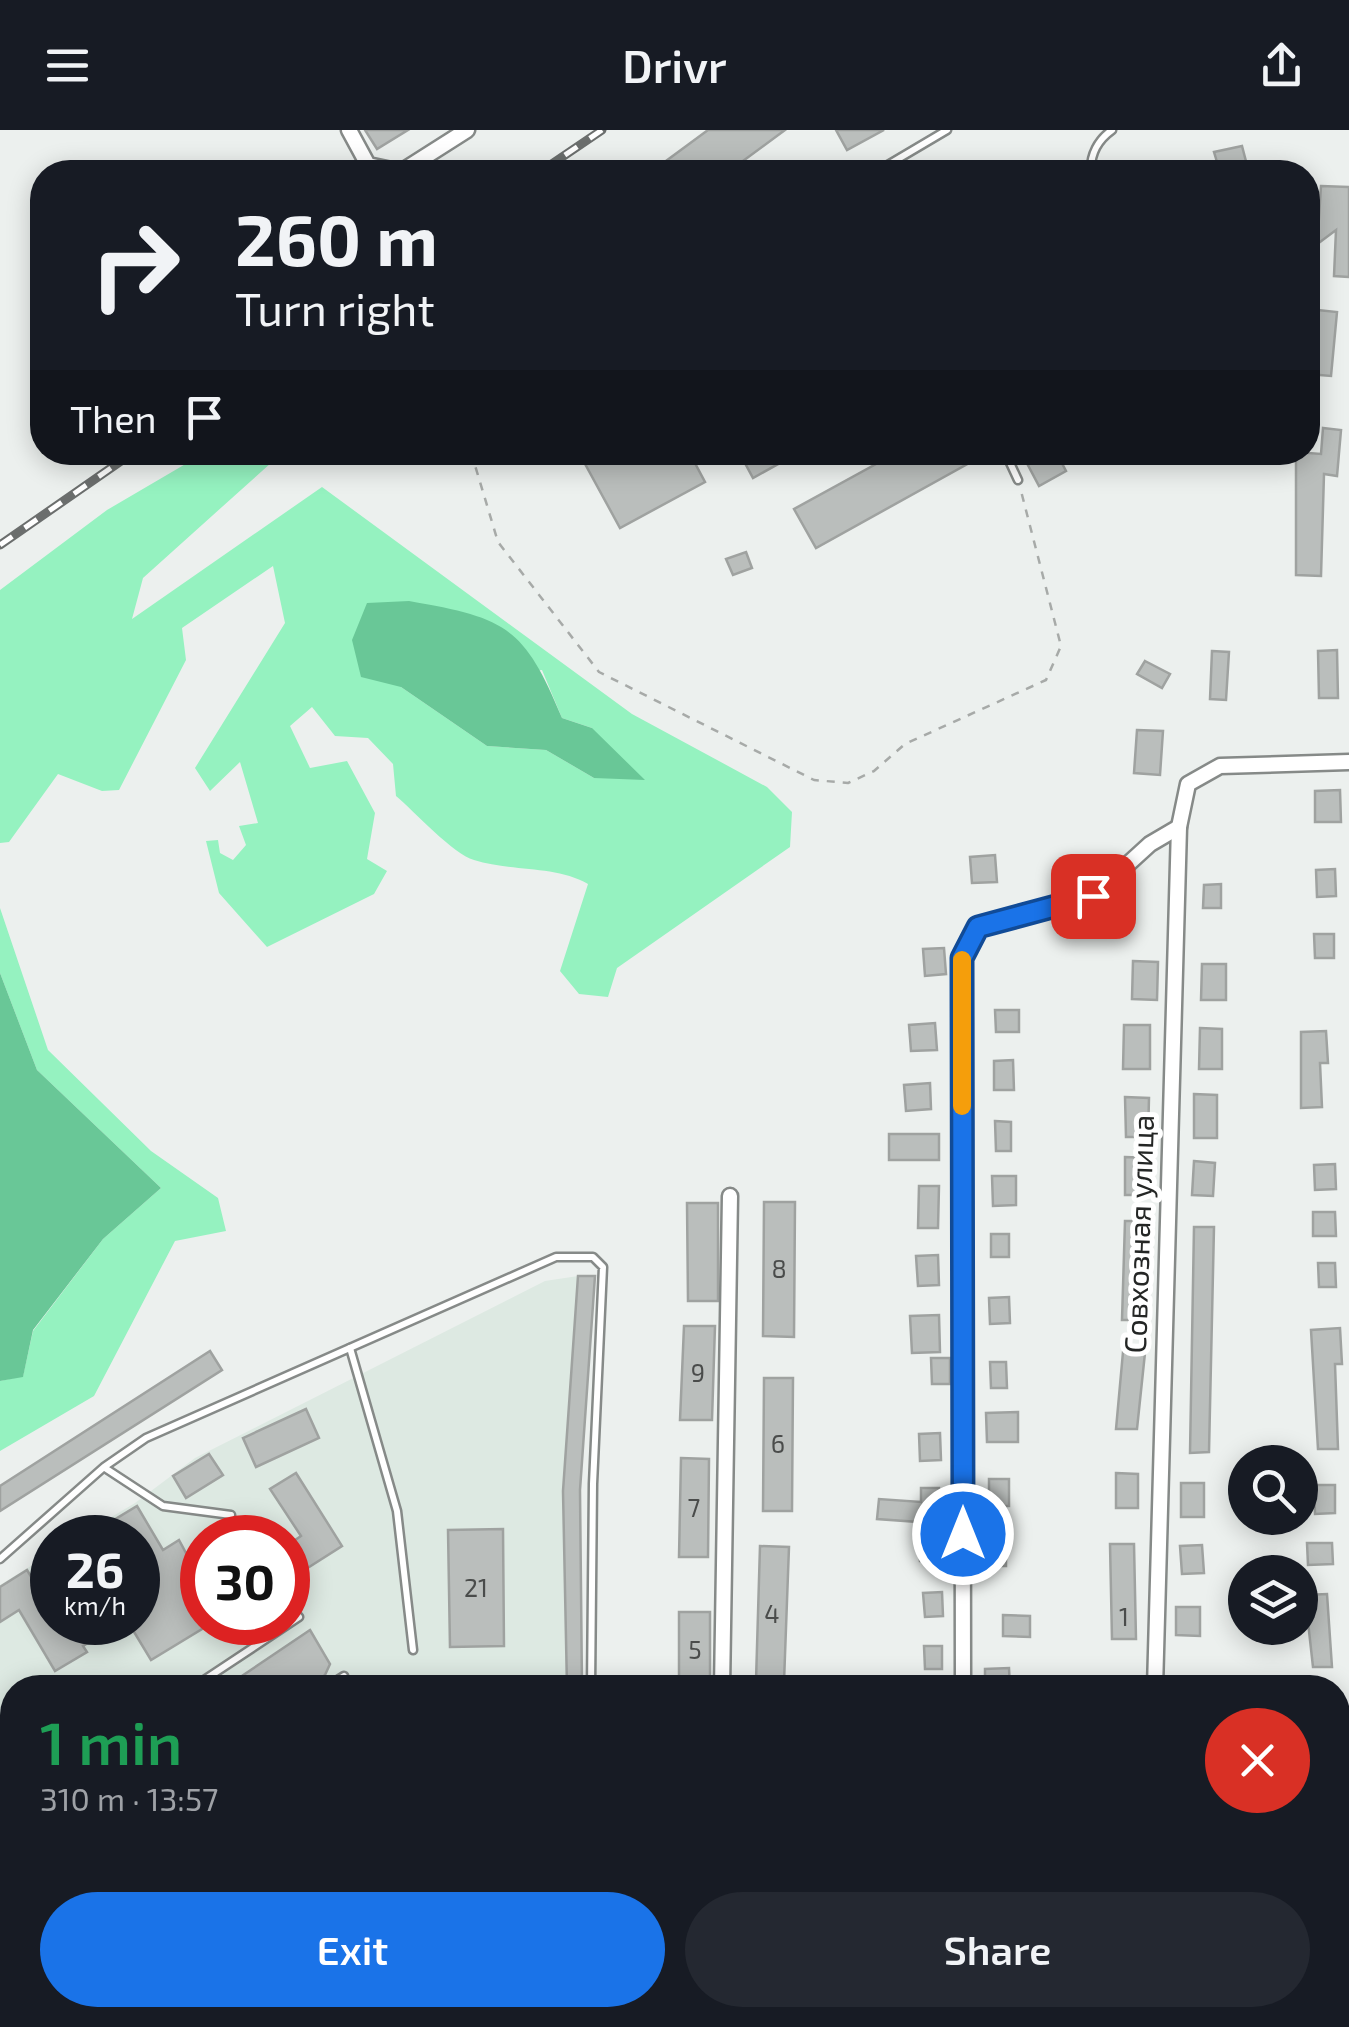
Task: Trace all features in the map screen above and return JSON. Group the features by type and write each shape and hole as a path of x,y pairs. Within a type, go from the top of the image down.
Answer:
{"street":[{"path":"349,130 365,160"},
{"path":"419,160 467,130"},
{"name":"Совхозная улица","path":"1155,1675 1179,828 1188,784 1220,766 1349,762"},
{"path":"963,1675 962,958 978,927 1093,896 1150,844 1179,828"},
{"path":"722,1675 730,1196"}],"lane":[{"path":"896,160 946,130"},
{"path":"1091,160 1101,138 1112,130"},
{"path":"1011,465 1018,480"},
{"path":"0,1559 104,1467 146,1438 556,1257 593,1257 603,1267 593,1484 591,1675"},
{"path":"350,1348 397,1511 413,1650"},
{"path":"104,1467 163,1506 232,1515"},
{"path":"211,1675 256,1645"}],"path":[{"path":"475,465 498,542 599,672 814,780 848,783 874,772 905,744 1046,680 1061,646 1018,480"}],"shaded area":[{"path":"184,465 269,465 143,578 132,619 322,487 632,714 767,787 792,812 790,847 617,968 608,997 579,994 560,971 588,884 562,874 488,864 465,856 396,796 393,764 368,738 335,736 312,707 290,726 310,768 347,761 375,813 367,859 387,871 374,894 267,947 219,893 206,841 218,840 220,853 233,860 246,845 239,826 258,823 240,762 210,791 195,768 285,623 273,566 182,628 186,660 119,790 102,791 58,774 9,842 0,843 0,590 107,510","holes":["542,670 562,718 592,728 594,778 546,750 487,746 401,687"]},
{"path":"409,601 468,614 508,631 536,663 562,718 592,728 645,780 594,778 546,750 487,746 401,687 361,677 352,640 367,603"},
{"path":"0,908 48,1050 151,1151 218,1198 226,1231 175,1241 94,1396 0,1451 0,1381 23,1376 33,1331 103,1239 161,1188 37,1070 0,973"},
{"path":"0,973 37,1070 161,1188 103,1239 33,1330 23,1377 0,1381"},
{"path":"578,1276 563,1491 567,1675 0,1675 0,1585 30,1567 30,1645 160,1645 160,1515 115,1515 195,1458 545,1281"}],"building":[{"path":"365,130 408,130 377,149"},
{"path":"708,130 785,130 744,160 667,160"},
{"path":"836,130 884,130 847,150"},
{"path":"1242,146 1246,160 1216,160 1214,152"},
{"path":"1321,186 1349,187 1349,277 1334,276 1336,230 1320,242"},
{"path":"1320,310 1337,312 1331,376 1320,375"},
{"path":"1323,428 1341,430 1337,476 1324,474 1321,576 1296,575 1296,465 1320,465"},
{"path":"586,465 696,465 705,482 620,528"},
{"path":"746,465 776,465 753,478"},
{"path":"874,465 966,465 816,548 794,509"},
{"path":"1028,465 1063,465 1066,471 1039,486"},
{"path":"746,552 752,568 733,575 726,559"},
{"path":"1337,650 1338,698 1319,698 1318,651"},
{"path":"1212,651 1229,652 1226,700 1210,699"},
{"path":"1145,661 1170,674 1162,688 1137,674"},
{"path":"1137,730 1163,731 1160,775 1134,773"},
{"path":"1340,790 1341,822 1315,822 1315,791"},
{"path":"995,855 997,882 972,883 970,857"},
{"path":"1335,869 1336,896 1317,897 1316,870"},
{"path":"1221,884 1221,908 1203,908 1204,885"},
{"path":"1314,934 1334,934 1334,958 1315,958"},
{"path":"944,948 946,974 925,976 923,949"},
{"path":"1133,961 1158,962 1157,1000 1132,999"},
{"path":"1202,964 1226,964 1226,1000 1201,1000"},
{"path":"995,1010 1019,1010 1019,1032 996,1032"},
{"path":"935,1023 937,1050 911,1051 909,1025"},
{"path":"1124,1025 1150,1025 1150,1069 1123,1069"},
{"path":"1200,1028 1222,1029 1222,1069 1199,1069"},
{"path":"1326,1031 1328,1063 1320,1063 1322,1107 1301,1108 1301,1032"},
{"path":"1013,1060 1014,1090 994,1090 994,1061"},
{"path":"930,1083 931,1109 906,1111 904,1085"},
{"path":"1194,1094 1217,1095 1217,1138 1194,1138"},
{"path":"1125,1097 1149,1098 1148,1137 1126,1137"},
{"path":"995,1121 1011,1122 1011,1151 996,1151"},
{"path":"889,1134 939,1134 939,1160 889,1160"},
{"path":"1125,1157 1150,1158 1149,1195 1125,1195"},
{"path":"1194,1161 1215,1163 1213,1196 1192,1195"},
{"path":"1335,1164 1336,1189 1315,1190 1314,1165"},
{"path":"992,1176 1016,1176 1016,1205 993,1206"},
{"path":"919,1186 939,1186 938,1228 918,1228"},
{"path":"764,1202 795,1202 794,1337 763,1336"},
{"path":"687,1203 718,1203 718,1301 688,1301"},
{"path":"1313,1212 1335,1212 1336,1236 1313,1236"},
{"path":"1125,1221 1148,1221 1147,1320 1122,1320"},
{"path":"1194,1227 1214,1227 1209,1452 1190,1453"},
{"path":"991,1234 1009,1234 1009,1257 991,1257"},
{"path":"938,1255 939,1285 918,1286 916,1256"},
{"path":"1318,1263 1335,1263 1336,1287 1319,1287"},
{"path":"578,1276 595,1276 580,1490 582,1675 567,1675 563,1491"},
{"path":"1009,1297 1010,1323 990,1324 989,1298"},
{"path":"939,1315 940,1352 912,1353 910,1316"},
{"path":"684,1326 715,1326 712,1420 680,1420"},
{"path":"1340,1328 1342,1364 1335,1364 1338,1449 1318,1449 1311,1330"},
{"path":"210,1351 222,1370 0,1511 0,1486"},
{"path":"1123,1352 1145,1353 1137,1429 1116,1429"},
{"path":"931,1358 950,1358 950,1384 932,1384"},
{"path":"990,1362 1006,1362 1007,1388 991,1388"},
{"path":"764,1378 793,1378 792,1511 763,1511"},
{"path":"306,1409 319,1438 256,1467 243,1438"},
{"path":"1018,1412 1018,1442 987,1442 986,1413"},
{"path":"940,1433 941,1460 920,1461 919,1434"},
{"path":"209,1454 223,1475 186,1498 173,1476"},
{"path":"681,1458 709,1459 708,1557 679,1557"},
{"path":"296,1473 342,1546 310,1566 310,1515 287,1515 270,1489"},
{"path":"1116,1473 1138,1474 1138,1508 1116,1508"},
{"path":"989,1479 1009,1479 1009,1506 989,1506"},
{"path":"1181,1483 1204,1483 1204,1517 1181,1517"},
{"path":"1318,1485 1335,1485 1335,1513 1318,1514"},
{"path":"921,1488 939,1488 940,1560 920,1561 918,1522 877,1519 879,1499 921,1502"},
{"path":"137,1506 142,1515 122,1515"},
{"path":"503,1529 504,1646 450,1647 448,1530"},
{"path":"986,1536 1006,1536 1006,1566 985,1566"},
{"path":"179,1540 180,1642 151,1660 142,1645 160,1645 160,1545 163,1550"},
{"path":"1307,1543 1332,1543 1333,1564 1318,1565 1318,1555 1308,1555"},
{"path":"1110,1544 1134,1544 1136,1639 1112,1639"},
{"path":"1202,1545 1204,1573 1182,1574 1180,1546"},
{"path":"760,1546 789,1547 784,1675 756,1675"},
{"path":"27,1570 30,1629 19,1610 0,1622 0,1587"},
{"path":"942,1592 943,1616 925,1617 923,1593"},
{"path":"1318,1594 1327,1594 1332,1667 1313,1667 1311,1645 1318,1645"},
{"path":"1176,1607 1200,1607 1200,1636 1176,1635"},
{"path":"679,1612 710,1612 710,1675 679,1675"},
{"path":"1003,1615 1030,1616 1030,1637 1003,1636"},
{"path":"310,1630 330,1664 325,1675 243,1675 288,1645 310,1645"},
{"path":"40,1645 85,1645 87,1652 55,1671"},
{"path":"924,1646 942,1646 942,1669 925,1669"},
{"path":"1009,1668 1009,1675 985,1675 985,1669"}],"railway":[{"path":"558,160 602,130"},
{"path":"0,545 115,465"}],"slow traffic":[{"path":"962,960 962,1106"}],"route":[{"path":"963,1534 962,958 978,927 1093,896"}]}
